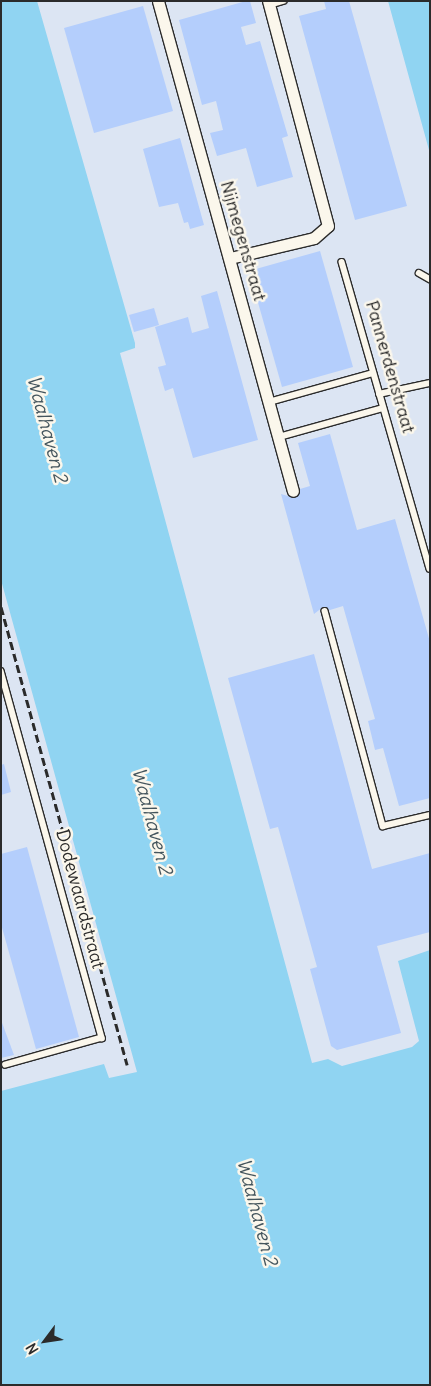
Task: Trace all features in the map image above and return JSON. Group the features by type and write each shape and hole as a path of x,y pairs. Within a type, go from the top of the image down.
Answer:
{"street":[{"name":"Nijmegenstraat","path":"158,1 293,491"},
{"path":"230,258 314,238 326,231 329,221 268,3"}],"lane":[{"path":"268,3 283,1"},
{"name":"Pannerdenstraat","path":"342,262 430,569"},
{"path":"420,273 430,279"},
{"path":"269,402 373,373"},
{"path":"379,394 430,383"},
{"path":"279,437 384,408"},
{"path":"325,611 383,826 430,815"},
{"name":"Dodewaardstraat","path":"1,671 102,1038 6,1065"}],"shaded area":[{"path":"19,1 402,1 430,100 430,1049 311,1085"},
{"path":"1,528 150,1078 1,1116"}],"water":[{"name":"Waalhaven 2","path":"1,1 37,1 135,343 135,348 120,353 312,1063 328,1059 342,1066 412,1047 419,1041 398,961 430,950 430,1385 1,1385 1,1091 104,1064 109,1078 137,1072 1,580"},
{"path":"388,1 430,1 430,154 429,150"}],"building":[{"path":"250,1 256,23 241,27 246,45 260,41 288,136 282,138 293,177 257,187 246,148 217,156 210,133 223,130 216,101 202,105 179,20"},
{"path":"324,1 349,1 407,206 355,220 299,16 326,9"},
{"path":"143,6 173,111 94,133 64,28"},
{"path":"180,138 204,225 190,229 188,222 184,223 178,203 159,207 143,149"},
{"path":"320,251 353,367 282,387 249,271"},
{"path":"217,291 258,440 193,458 173,388 165,391 158,367 166,365 155,327 188,317 192,333 209,328 201,296"},
{"path":"154,308 159,325 134,332 129,315"},
{"path":"330,434 357,530 395,519 430,642 430,798 399,806 383,748 375,750 368,721 375,719 343,606 330,610 323,607 314,614 281,494 295,498 300,489 310,486 298,443"},
{"path":"314,654 372,869 430,853 430,932 377,946 401,1033 337,1050 331,1046 310,969 317,967 278,827 270,829 228,678"},
{"path":"4,764 11,792 1,795 1,765"},
{"path":"27,847 79,1037 36,1049 1,924 1,854"},
{"path":"1,1020 14,1055 1,1058"}],"railway":[{"path":"1,607 127,1065"}]}
